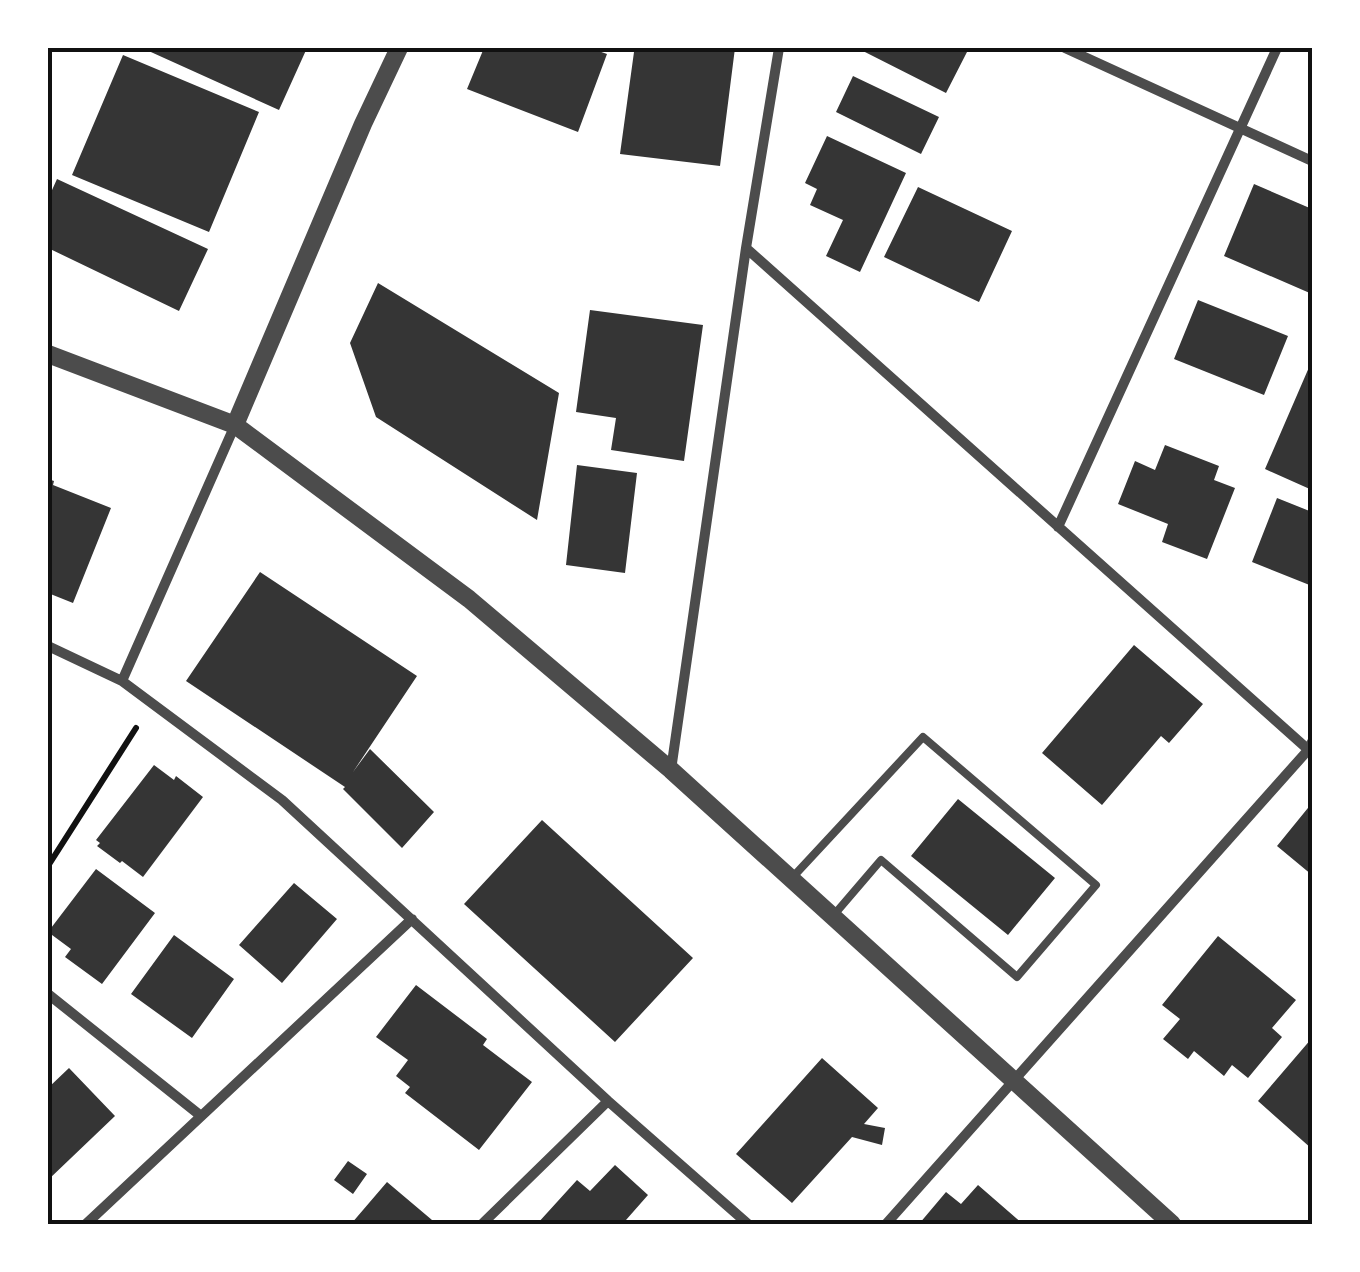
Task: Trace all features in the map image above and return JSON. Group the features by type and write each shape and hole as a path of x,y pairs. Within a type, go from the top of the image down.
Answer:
{"street":[{"path":"122,682 399,48"},
{"path":"672,770 746,248 779,48"},
{"path":"1065,48 1312,161"},
{"path":"1058,526 1277,48"},
{"path":"746,248 1311,748 886,1224"},
{"path":"48,354 235,425 469,600 672,770 1172,1224"},
{"path":"48,646 122,682 282,800 608,1101 748,1224"},
{"path":"86,1224 412,918"},
{"path":"48,994 201,1116"},
{"path":"482,1224 608,1101"}],"lane":[{"path":"791,879 923,738 1096,885 1016,978 881,860 833,916"}],"path":[{"path":"48,866 152,704"}],"building":[{"path":"142,48 307,48 279,110"},
{"path":"484,48 590,48 607,54 578,132 467,89"},
{"path":"623,48 735,48 720,166 620,154 634,52"},
{"path":"857,48 958,48 967,52 946,93"},
{"path":"123,55 259,112 209,232 72,175"},
{"path":"853,76 939,117 921,154 836,112"},
{"path":"827,136 906,173 860,272 826,256 843,220 810,205 817,189 805,183"},
{"path":"57,179 208,249 179,311 48,248 48,199"},
{"path":"1254,184 1312,209 1312,294 1224,256"},
{"path":"918,187 1012,231 979,302 884,257"},
{"path":"378,283 559,393 537,520 376,417 350,343"},
{"path":"1198,300 1288,336 1264,395 1174,359"},
{"path":"590,310 703,325 684,461 611,450 616,418 576,412"},
{"path":"1312,366 1312,490 1265,469"},
{"path":"1165,445 1219,466 1214,480 1235,488 1207,559 1162,542 1168,524 1118,504 1135,461 1155,470"},
{"path":"577,465 637,473 625,573 566,565"},
{"path":"48,479 54,481 53,485 111,508 73,603 48,593"},
{"path":"1277,498 1312,512 1312,586 1252,562"},
{"path":"260,572 417,676 353,772 370,749 434,812 402,848 345,787 186,681"},
{"path":"1134,645 1203,704 1169,743 1161,736 1102,805 1042,753"},
{"path":"154,765 203,797 143,877 97,846 100,843 96,840"},
{"path":"958,799 1055,878 1008,935 911,856"},
{"path":"1312,803 1312,875 1277,846"},
{"path":"542,820 693,958 615,1042 464,904"},
{"path":"96,869 155,913 102,984 65,957 71,949 48,932"},
{"path":"294,883 337,919 282,983 239,945"},
{"path":"174,935 234,979 192,1038 131,994"},
{"path":"1218,936 1296,1000 1272,1028 1282,1037 1248,1078 1232,1065 1224,1076 1194,1051 1188,1059 1163,1039 1180,1019 1162,1005"},
{"path":"416,985 487,1039 483,1045 532,1082 479,1150 405,1093 410,1087 396,1076 408,1060 376,1037"},
{"path":"1312,1038 1312,1149 1258,1101"},
{"path":"822,1058 878,1108 864,1124 885,1128 882,1145 852,1137 792,1203 736,1154"},
{"path":"69,1068 115,1116 48,1180 48,1088"},
{"path":"348,1161 367,1174 353,1194 334,1180"},
{"path":"615,1165 648,1195 626,1220 631,1224 537,1224 577,1180 590,1191"},
{"path":"387,1182 432,1220 428,1224 351,1224"},
{"path":"978,1185 1023,1224 919,1224 946,1192 961,1204"}]}
